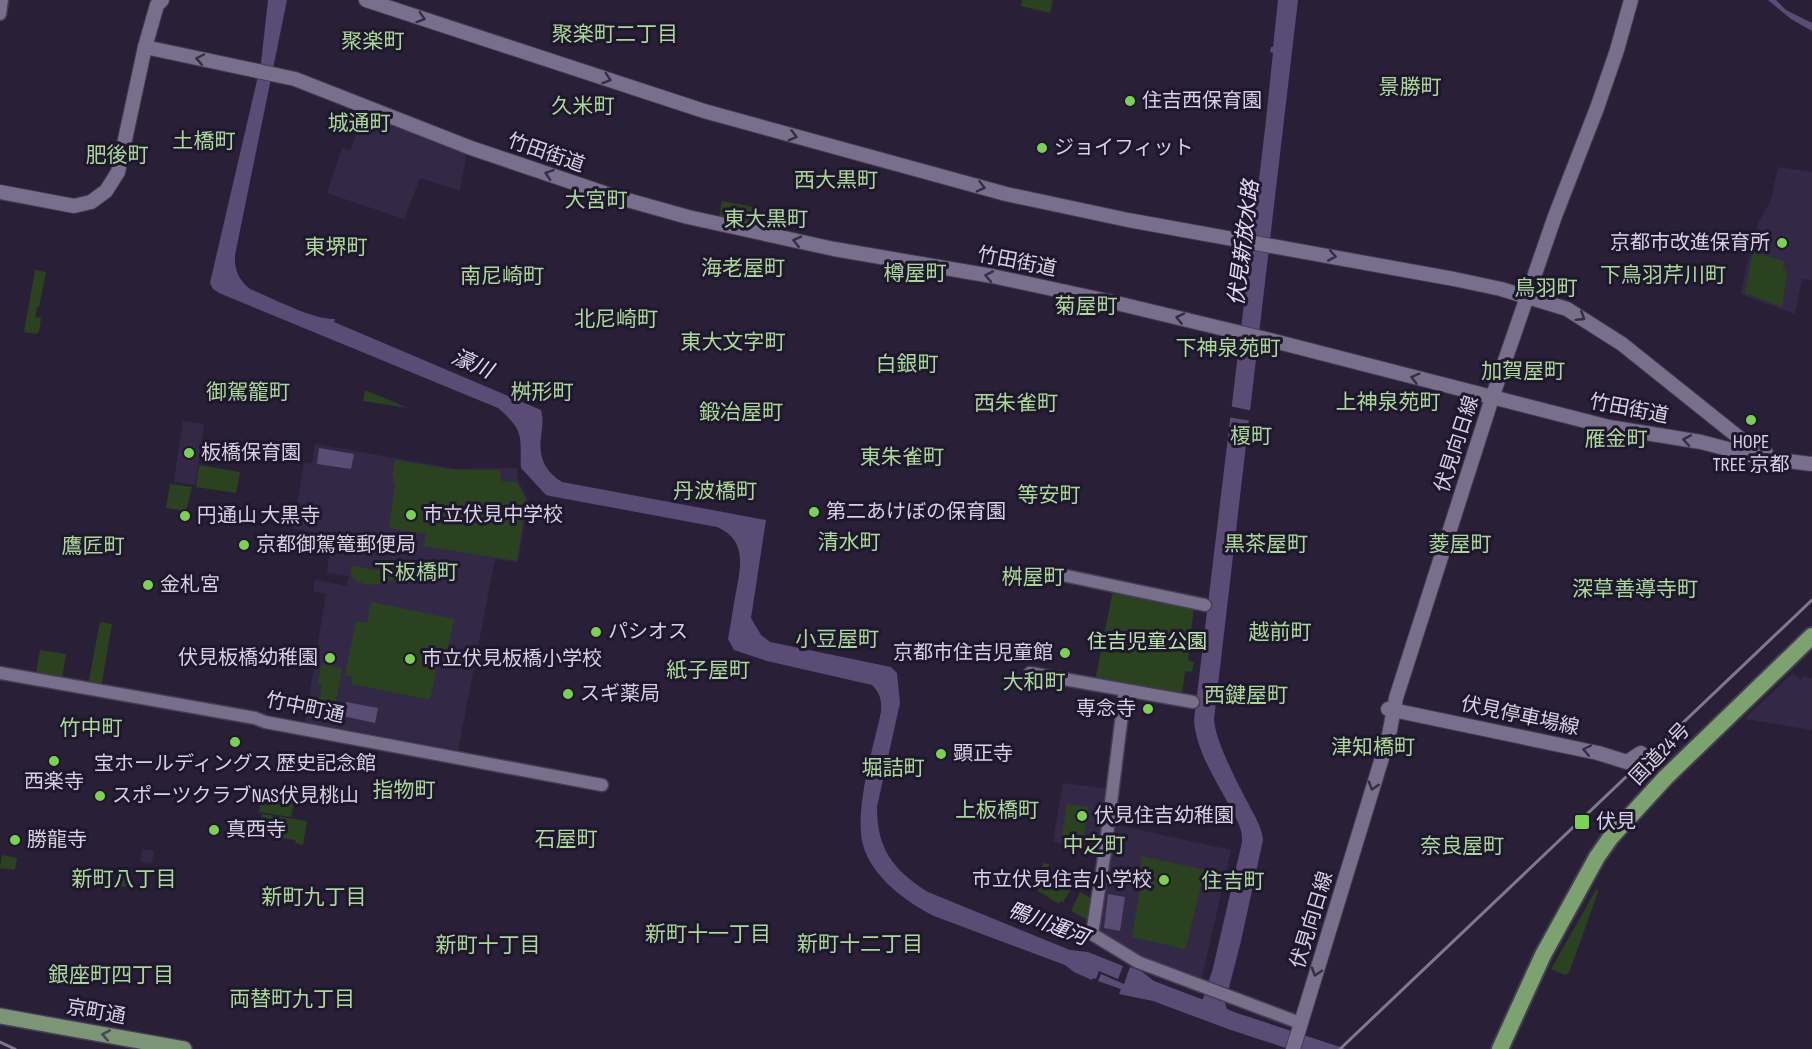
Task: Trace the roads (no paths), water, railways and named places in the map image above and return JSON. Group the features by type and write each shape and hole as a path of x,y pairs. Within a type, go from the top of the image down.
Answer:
{"highway":[{"name":"国道24号","path":"1500,1049 1543,955 1611,837 1666,777 1812,636"}],"main road":[{"path":"0,192 74,206 91,202 106,191 120,165 145,47 156,6 162,0"},
{"name":"竹田街道","path":"366,0 704,111 1055,206 1454,279 1527,296 1568,309 1622,344 1752,448 1785,459 1812,464"},
{"name":"伏見向日線","path":"1381,733 1393,705 1492,398 1555,216 1597,108 1631,0"},
{"name":"竹田街道","path":"145,47 295,79 471,148 613,196 688,217 834,249 1004,279 1262,338 1609,427 1701,442 1762,458 1785,459"},
{"path":"1732,451 1738,441 1734,433"},
{"name":"伏見向日線","path":"1293,1049 1389,735 1393,705"},
{"name":"伏見停車場線","path":"1393,705 1598,753 1627,762 1641,753"},
{"name":"京町通","path":"0,1016 184,1049"}],"street":[{"path":"0,14 2,0"},
{"path":"1048,572 1205,605"},
{"name":"竹中町通","path":"0,673 255,718 265,722 602,785"},
{"path":"1030,673 1193,702"},
{"path":"1125,690 1092,934 1138,962 1299,1026"}],"railway":[{"path":"1340,1049 1812,600"},
{"path":"0,1042 15,1049"}],"place":[{"name":"住吉西保育園","path":"1130,101"},
{"name":"ジョイフィット","path":"1042,148"},
{"name":"京都市改進保育所","path":"1782,243"},
{"name":"HOPE TREE 京都","path":"1751,420"},
{"name":"板橋保育園","path":"189,453"},
{"name":"第二あけぼの保育園","path":"814,512"},
{"name":"市立伏見中学校","path":"411,515"},
{"name":"円通山 大黒寺","path":"185,516"},
{"name":"京都御駕篭郵便局","path":"244,545"},
{"name":"金札宮","path":"148,585"},
{"name":"パシオス","path":"596,632"},
{"name":"京都市住吉児童館","path":"1065,653"},
{"name":"伏見板橋幼稚園","path":"330,658"},
{"name":"市立伏見板橋小学校","path":"410,659"},
{"name":"スギ薬局","path":"568,694"},
{"name":"専念寺","path":"1148,709"},
{"name":"宝ホールディングス 歴史記念館","path":"235,742"},
{"name":"顕正寺","path":"941,754"},
{"name":"西楽寺","path":"54,761"},
{"name":"スポーツクラブNAS伏見桃山","path":"100,796"},
{"name":"伏見住吉幼稚園","path":"1082,816"},
{"name":"伏見","path":"1582,822"},
{"name":"真西寺","path":"214,830"},
{"name":"勝龍寺","path":"15,840"},
{"name":"市立伏見住吉小学校","path":"1164,880"}],"district":[{"name":"聚楽町二丁目","path":"615,34"},
{"name":"聚楽町","path":"373,41"},
{"name":"景勝町","path":"1410,87"},
{"name":"久米町","path":"583,106"},
{"name":"城通町","path":"359,123"},
{"name":"土橋町","path":"204,141"},
{"name":"肥後町","path":"117,155"},
{"name":"西大黒町","path":"836,180"},
{"name":"大宮町","path":"596,200"},
{"name":"東大黒町","path":"766,219"},
{"name":"東堺町","path":"336,247"},
{"name":"海老屋町","path":"743,268"},
{"name":"樽屋町","path":"915,273"},
{"name":"下鳥羽芹川町","path":"1663,275"},
{"name":"南尼崎町","path":"502,276"},
{"name":"鳥羽町","path":"1546,288"},
{"name":"菊屋町","path":"1086,306"},
{"name":"北尼崎町","path":"616,319"},
{"name":"東大文字町","path":"733,342"},
{"name":"下神泉苑町","path":"1228,348"},
{"name":"白銀町","path":"907,364"},
{"name":"加賀屋町","path":"1523,371"},
{"name":"御駕籠町","path":"248,392"},
{"name":"桝形町","path":"542,392"},
{"name":"上神泉苑町","path":"1388,402"},
{"name":"西朱雀町","path":"1016,403"},
{"name":"鍛冶屋町","path":"741,412"},
{"name":"榎町","path":"1251,436"},
{"name":"雁金町","path":"1616,439"},
{"name":"東朱雀町","path":"902,457"},
{"name":"丹波橋町","path":"715,491"},
{"name":"等安町","path":"1049,495"},
{"name":"清水町","path":"849,542"},
{"name":"黒茶屋町","path":"1266,544"},
{"name":"菱屋町","path":"1460,544"},
{"name":"鷹匠町","path":"93,546"},
{"name":"下板橋町","path":"416,572"},
{"name":"桝屋町","path":"1033,577"},
{"name":"深草善導寺町","path":"1635,589"},
{"name":"越前町","path":"1280,632"},
{"name":"小豆屋町","path":"837,639"},
{"name":"紙子屋町","path":"708,670"},
{"name":"大和町","path":"1034,682"},
{"name":"西鍵屋町","path":"1246,695"},
{"name":"竹中町","path":"91,728"},
{"name":"津知橋町","path":"1373,747"},
{"name":"堀詰町","path":"893,768"},
{"name":"指物町","path":"404,790"},
{"name":"上板橋町","path":"997,810"},
{"name":"石屋町","path":"566,839"},
{"name":"中之町","path":"1094,845"},
{"name":"奈良屋町","path":"1462,846"},
{"name":"新町八丁目","path":"124,879"},
{"name":"住吉町","path":"1233,881"},
{"name":"新町九丁目","path":"314,897"},
{"name":"新町十一丁目","path":"708,934"},
{"name":"新町十二丁目","path":"860,944"},
{"name":"新町十丁目","path":"488,945"},
{"name":"銀座町四丁目","path":"111,975"},
{"name":"両替町九丁目","path":"292,999"}],"water label":[{"name":"伏見新放水路","path":"1244,243"},
{"name":"濠川","path":"472,364"},
{"name":"鴨川運河","path":"1048,924"}],"park label":[{"name":"住吉児童公園","path":"1147,642"}]}
